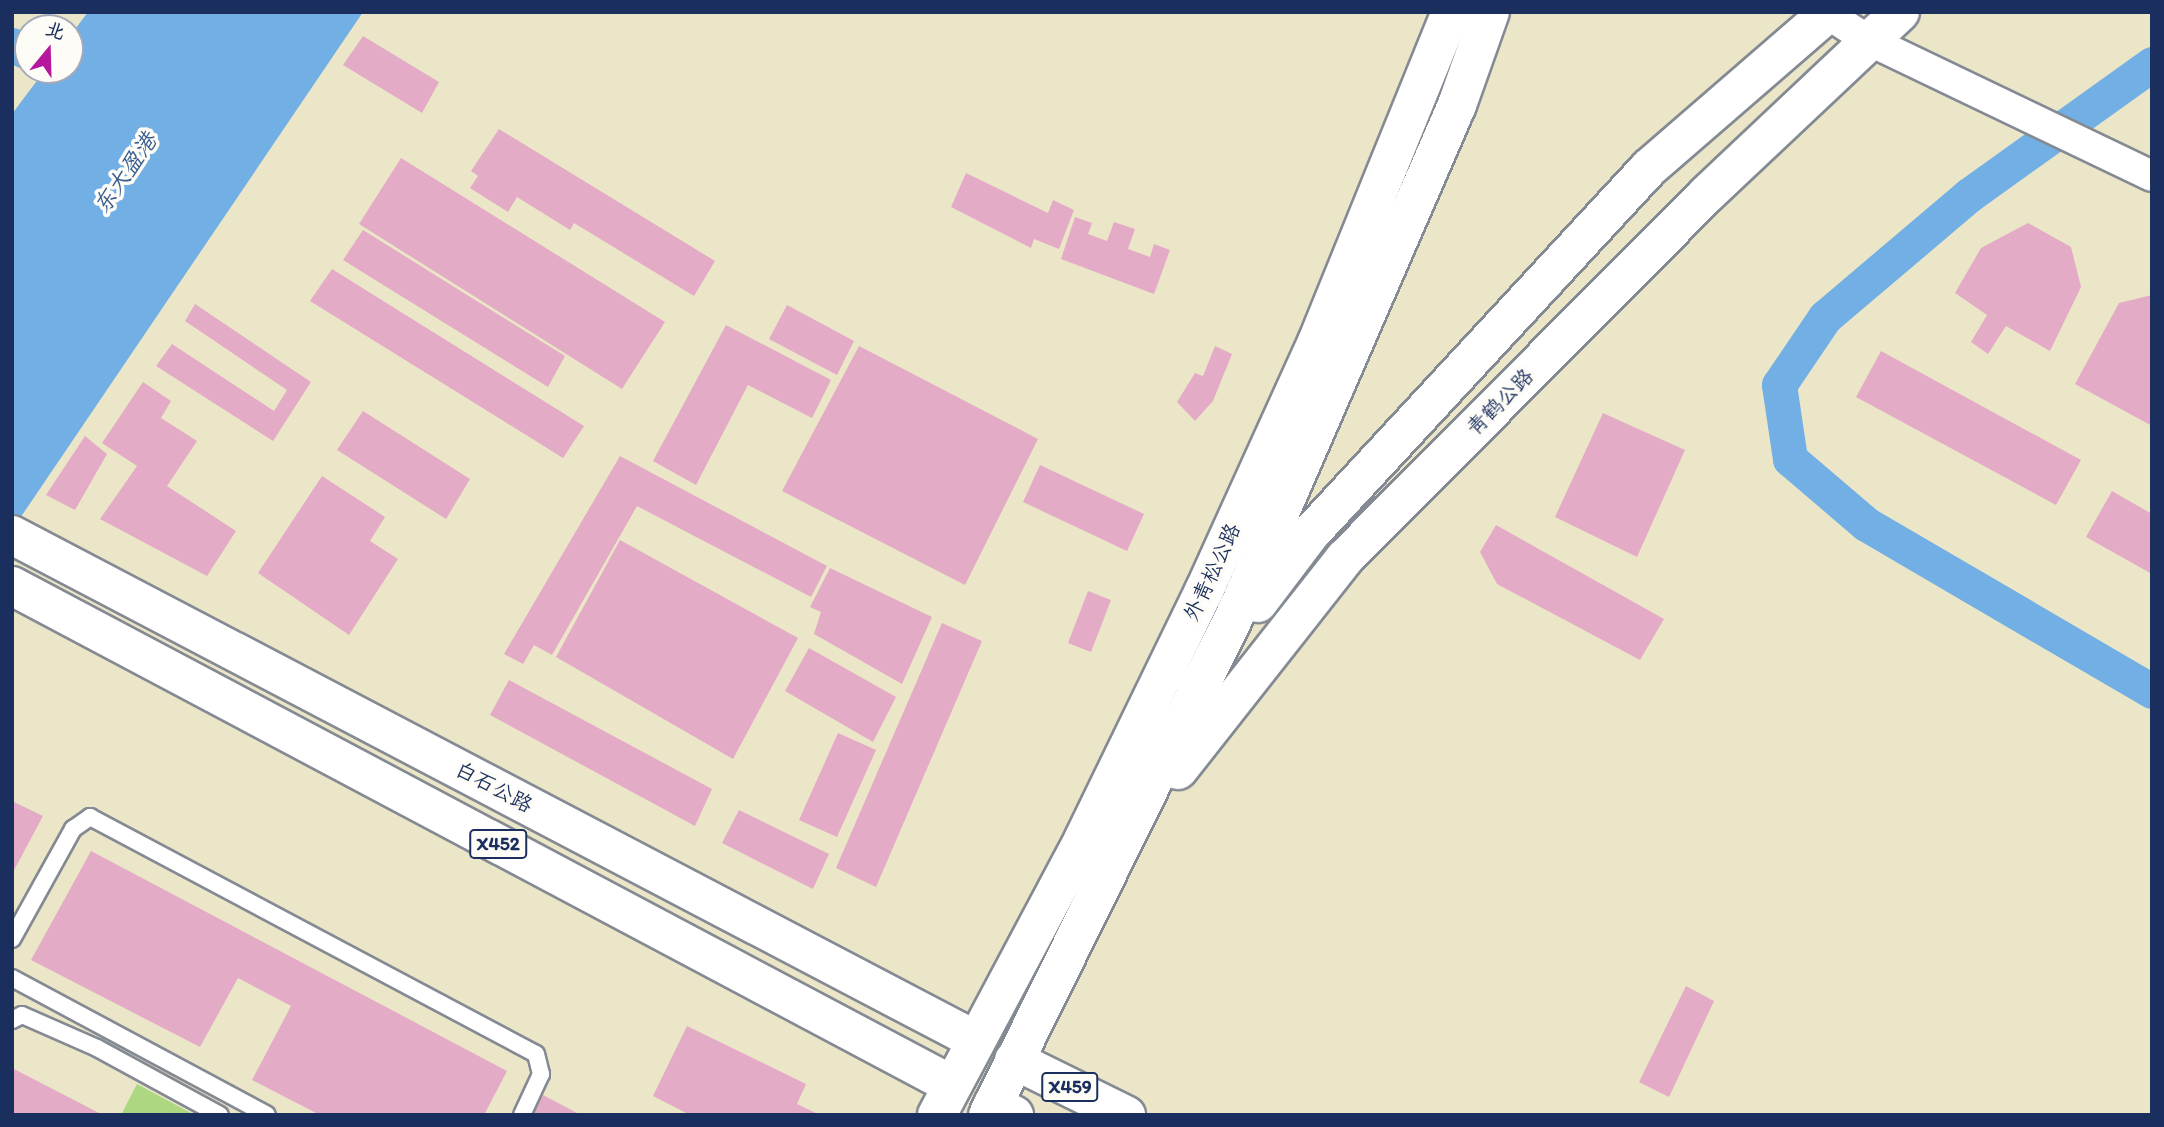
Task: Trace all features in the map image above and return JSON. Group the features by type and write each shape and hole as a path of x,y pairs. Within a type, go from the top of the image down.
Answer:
{"main road":[{"name":"外青松公路","path":"945,1100 1091,822 1317,342 1451,12"},
{"name":"外青松公路","path":"998,1111 1014,1060 1136,824 1213,662 1351,357 1490,12"},
{"name":"青鹤公路","path":"1091,822 1311,533 1649,169 1840,17 1900,12"},
{"name":"青鹤公路","path":"1136,824 1345,558 1840,17"},
{"name":"白石公路","path":"12,535 70,563 975,1040"},
{"name":"X452","path":"28,594 945,1100"},
{"name":"X459","path":"975,1040 1126,1115"},
{"path":"945,1100 998,1111"}],"street":[{"path":"1840,17 2085,139 2152,176"}],"lane":[{"path":"12,939 73,829 90,817 536,1054 541,1074 522,1115"},
{"path":"12,978 267,1115"},
{"path":"12,988 155,1067 183,1095"},
{"path":"12,1020 22,1015 97,1048 220,1115"}],"green space":[{"path":"137,1084 195,1115 121,1115"}],"water":[{"name":"东大盈港","path":"88,12 363,12 12,530 12,114 34,84 84,84 84,17"}],"building":[{"path":"363,36 439,82 422,113 343,65"},
{"path":"499,129 715,261 694,296 574,223 570,230 517,197 508,212 470,188 478,176 471,171"},
{"path":"401,158 665,322 622,389 359,224"},
{"path":"966,173 1048,213 1053,200 1074,210 1059,249 1034,239 1031,248 951,207"},
{"path":"1075,217 1092,223 1088,234 1107,241 1114,222 1135,229 1128,249 1150,257 1154,244 1170,250 1154,294 1061,259"},
{"path":"2028,223 2071,247 2081,287 2050,351 2006,326 1988,354 1971,342 1987,315 1955,293 1981,248"},
{"path":"363,230 565,356 548,387 343,260"},
{"path":"332,269 584,426 563,458 310,301"},
{"path":"2152,295 2152,426 2075,384 2119,303"},
{"path":"195,304 311,382 273,441 156,366 172,344 274,411 287,390 185,321"},
{"path":"787,305 854,341 837,375 769,339"},
{"path":"726,325 831,380 812,418 748,385 696,485 653,461"},
{"path":"859,346 1038,439 965,585 782,491"},
{"path":"1215,346 1232,354 1213,401 1195,421 1177,402 1195,373 1203,376"},
{"path":"1881,351 2081,460 2056,505 1856,397"},
{"path":"143,382 171,401 161,418 197,441 167,486 236,531 207,576 100,519 137,466 102,443"},
{"path":"363,411 470,479 446,519 337,450"},
{"path":"1603,413 1685,450 1637,557 1555,517"},
{"path":"85,436 107,454 75,510 46,495"},
{"path":"620,456 827,566 811,597 637,506 552,655 534,645 523,664 504,654"},
{"path":"1040,465 1144,514 1127,551 1023,502"},
{"path":"322,476 385,517 370,541 398,559 349,635 258,573"},
{"path":"2112,491 2152,514 2152,574 2086,537"},
{"path":"1496,525 1664,619 1640,660 1497,584 1480,552"},
{"path":"620,540 798,638 733,759 556,657"},
{"path":"830,568 932,617 902,684 814,634 821,612 810,607"},
{"path":"1088,591 1111,600 1091,652 1068,643"},
{"path":"942,623 982,641 876,887 836,868"},
{"path":"809,648 896,697 873,742 785,691"},
{"path":"509,680 712,789 695,826 490,715"},
{"path":"838,733 876,750 837,837 799,820"},
{"path":"12,801 43,816 12,874"},
{"path":"739,810 829,854 813,889 722,843"},
{"path":"91,851 507,1071 484,1115 320,1115 252,1080 291,1006 238,978 200,1047 31,960"},
{"path":"1686,986 1714,1001 1669,1097 1639,1082"},
{"path":"687,1026 806,1084 797,1104 820,1115 690,1115 653,1096"},
{"path":"12,1068 103,1115 12,1115"},
{"path":"543,1095 581,1115 533,1115"}],"waterway":[{"path":"2152,64 1969,195 1825,317 1779,385 1790,459 1866,524 2152,691"}]}
